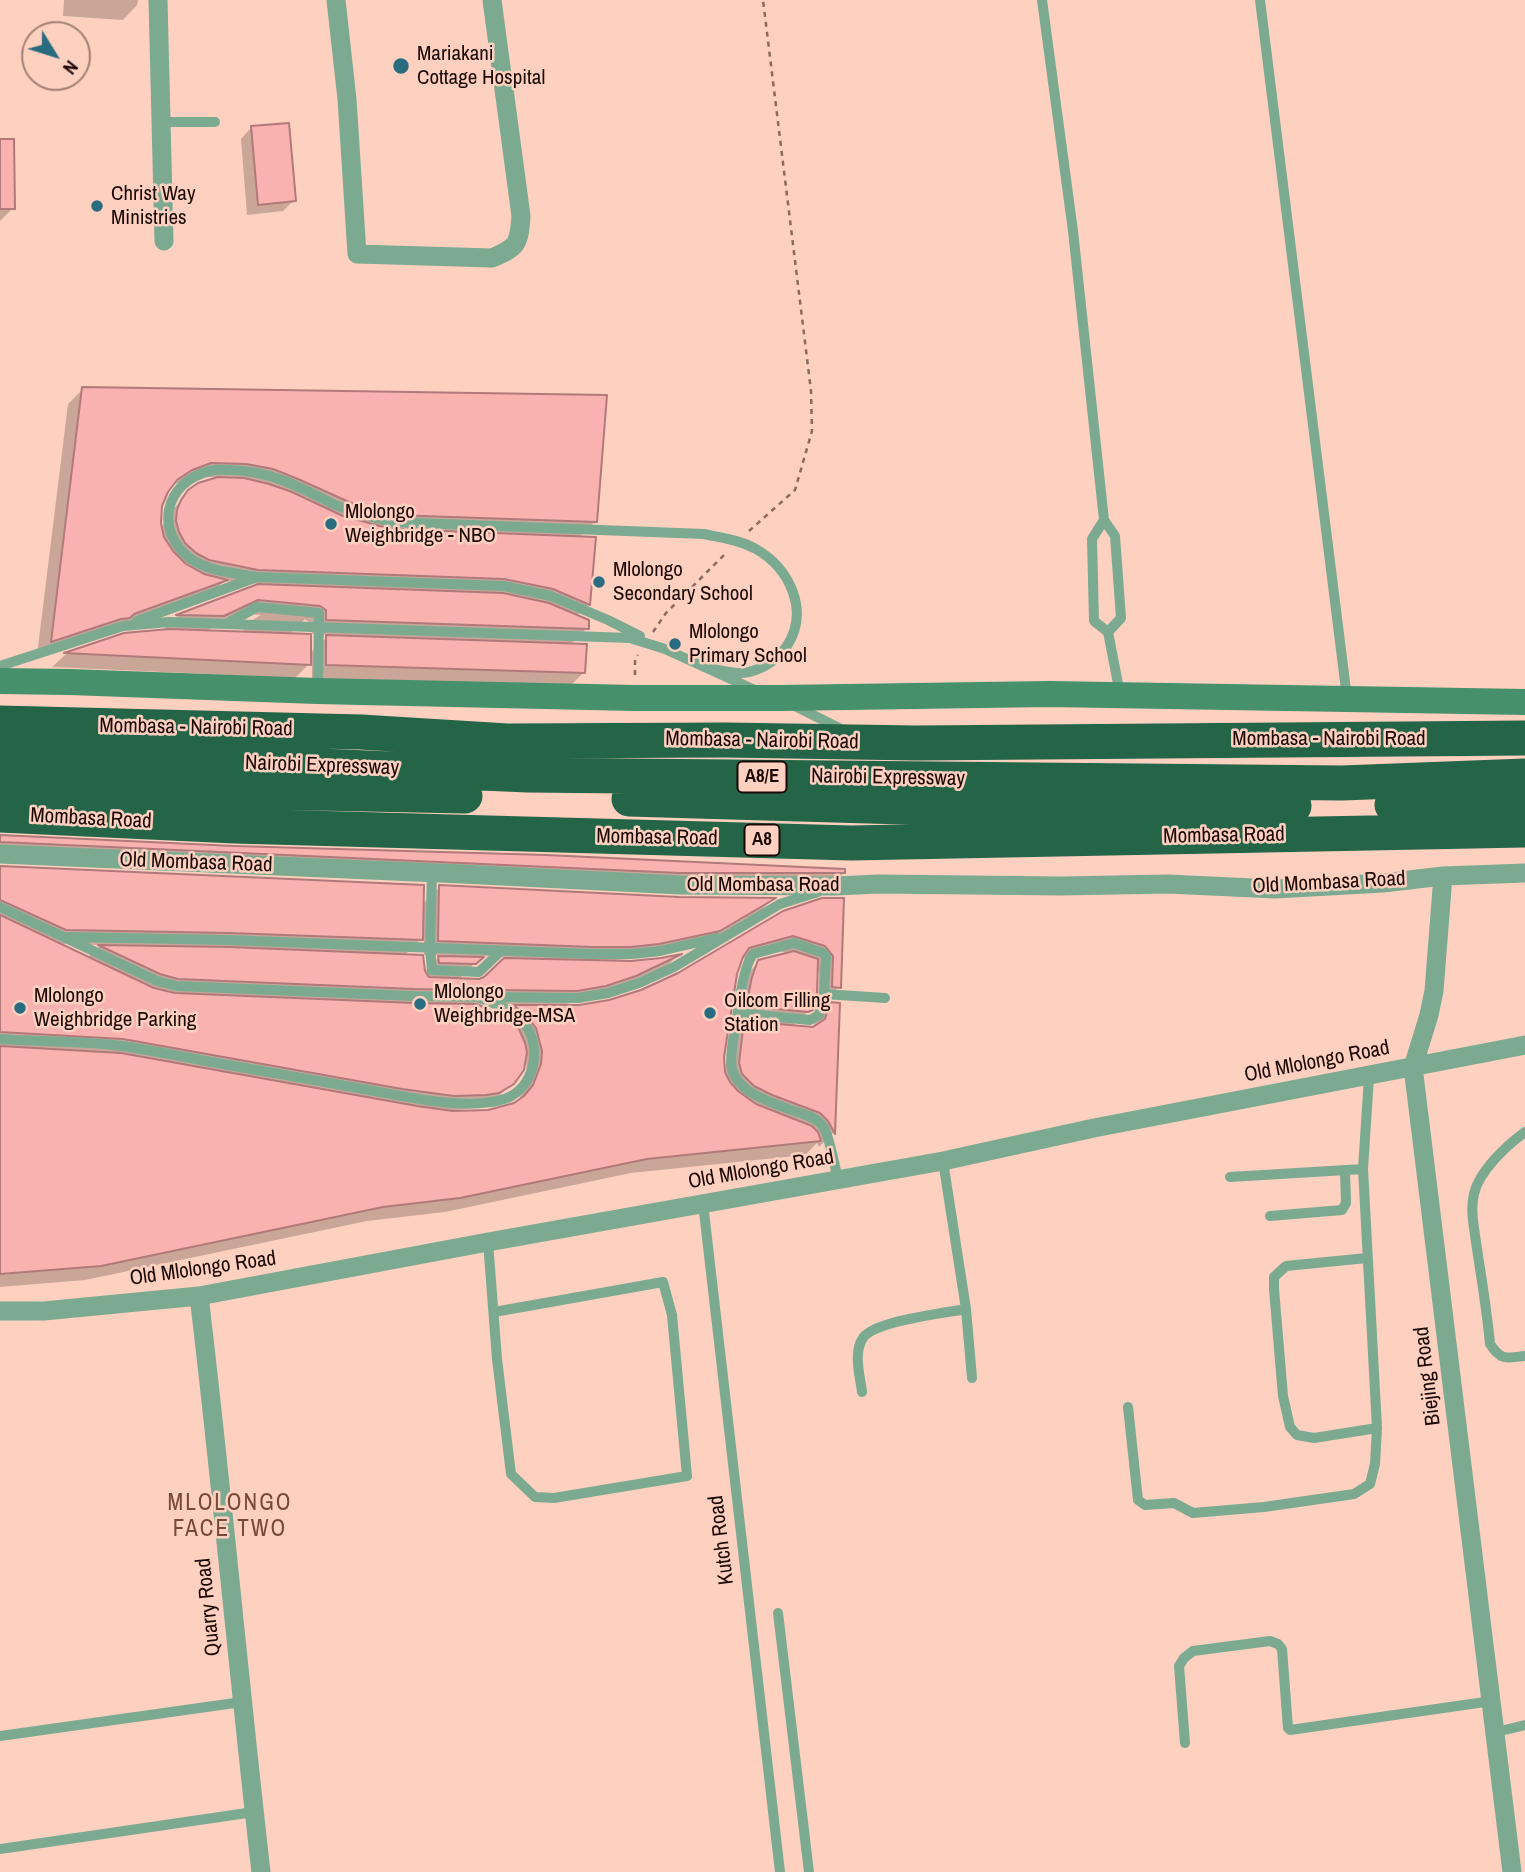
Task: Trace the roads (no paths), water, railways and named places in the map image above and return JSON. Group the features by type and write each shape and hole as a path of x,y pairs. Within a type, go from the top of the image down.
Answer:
{"highway":[{"name":"Mombasa - Nairobi Road","path":"0,723 361,732 507,741 916,743 1525,738"},
{"name":"Nairobi Expressway","path":"0,752 528,775 1328,783 1525,776"},
{"name":"Nairobi Expressway","path":"0,781 168,790 1005,810 1525,803"},
{"name":"Mombasa Road","path":"0,815 235,826 851,843 1525,830"}],"street":[{"path":"159,0 164,241"},
{"path":"336,0 347,99 357,254 492,258 513,249 520,239 521,216 492,0"},
{"path":"0,681 635,698 1048,694 1525,702"},
{"name":"Old Mombasa Road","path":"0,854 680,885 1168,884 1275,889 1383,883 1443,876 1525,873"},
{"name":"Biejing Road","path":"1443,876 1434,991 1413,1067 1513,1872"},
{"name":"Old Mlolongo Road","path":"0,1311 44,1311 199,1296 943,1161 1094,1128 1525,1045"},
{"name":"Quarry Road","path":"199,1296 261,1872"}],"lane":[{"path":"1042,0 1073,231 1104,520 1115,536 1121,618 1108,632"},
{"path":"1260,0 1347,698"},
{"path":"161,122 215,122"},
{"path":"704,667 739,673 769,664 791,639 796,621 794,594 778,566 755,548 738,541 704,534 392,522 355,512 274,476 240,471 211,470 195,476 180,486 170,503 168,520 171,536 191,559 211,569 257,577 504,586 551,596 608,620 647,641 665,649 704,667 757,691 780,698 844,730 876,742 916,743"},
{"path":"1104,520 1092,540 1094,621 1108,632 1120,696"},
{"path":"0,666 123,626 257,577"},
{"path":"227,624 257,607 319,612 317,691"},
{"path":"123,626 169,622 610,637 647,641"},
{"path":"432,873 432,970 479,972 502,950"},
{"path":"2,908 157,981 177,986 578,998 608,993 639,983 674,967 779,904 835,886"},
{"path":"63,937 631,954 660,951 728,935"},
{"path":"738,1013 810,1020 819,1015 824,994 826,957 823,953 794,943 753,954 738,1013 731,1059 735,1076 749,1090 761,1098 818,1122 825,1129 838,1180"},
{"path":"824,994 885,998"},
{"path":"0,1039 122,1046 429,1101 483,1104 505,1100 522,1088 531,1074 535,1057 534,1042 521,1020 507,1010 474,996"},
{"path":"1128,1407 1138,1500 1145,1505 1174,1503 1194,1513 1264,1507 1354,1494 1370,1484 1375,1464 1377,1428 1363,1169 1369,1077"},
{"path":"1525,1132 1495,1159 1480,1179 1474,1193 1473,1216 1490,1344 1496,1354 1508,1358 1525,1356"},
{"path":"943,1161 967,1309 972,1378"},
{"path":"1230,1177 1363,1169"},
{"path":"1270,1216 1342,1210 1346,1203 1345,1170"},
{"name":"Kutch Road","path":"703,1203 780,1872"},
{"path":"488,1242 497,1359 511,1474 535,1497 554,1498 687,1476 672,1315 663,1282 494,1312"},
{"path":"1367,1258 1286,1266 1274,1277 1274,1289 1283,1396 1290,1426 1297,1435 1314,1438 1377,1428"},
{"path":"862,1392 857,1358 862,1338 873,1329 967,1309"},
{"path":"778,1614 809,1872"},
{"path":"1185,1744 1179,1666 1193,1651 1270,1641 1278,1644 1282,1649 1290,1730 1492,1701"},
{"path":"0,1736 242,1702"},
{"path":"1496,1732 1525,1725"},
{"path":"0,1849 254,1812"}],"place":[{"name":"Mariakani Cottage Hospital","path":"401,66"},
{"name":"Christ Way Ministries","path":"97,206"},
{"name":"Mlolongo Weighbridge - NBO","path":"331,524"},
{"name":"Mlolongo Secondary School","path":"599,582"},
{"name":"Mlolongo Primary School","path":"675,644"},
{"name":"Mlolongo Weighbridge-MSA","path":"420,1004"},
{"name":"Mlolongo Weighbridge Parking","path":"20,1008"},
{"name":"Oilcom Filling Station","path":"710,1013"}],"district":[{"name":"MLOLONGO FACE TWO","path":"230,1517"}]}
